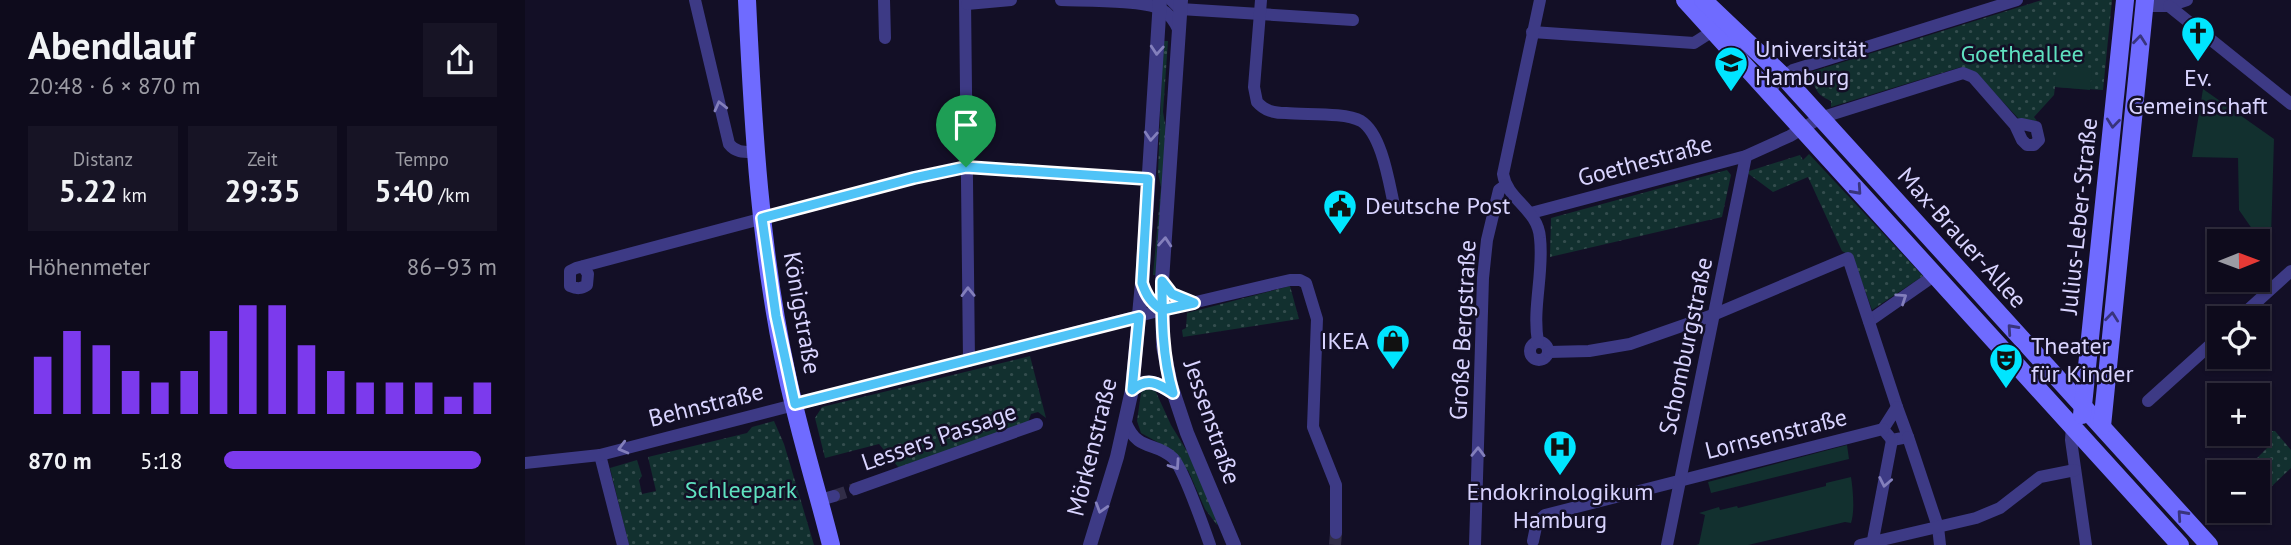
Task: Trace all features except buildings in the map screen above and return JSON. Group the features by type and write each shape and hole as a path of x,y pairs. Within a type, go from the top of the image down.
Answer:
{"main road":[{"name":"Königstraße","path":"747,0 755,152 776,316 795,404 827,498 831,545"},
{"name":"Max-Brauer-Allee","path":"1685,0 1721,31 1757,52 1782,75 2209,545"},
{"name":"Max-Brauer-Allee","path":"1703,0 1721,31 1771,93 2180,545"},
{"name":"Julius-Leber-Straße","path":"2077,431 2083,407 2125,0"},
{"name":"Julius-Leber-Straße","path":"2102,426 2145,3"}],"street":[{"path":"695,0 730,144 733,149 741,152 755,152"},
{"path":"884,0 885,38"},
{"path":"968,361 964,7 966,2 1011,0"},
{"path":"1061,0 1170,3 1260,14 1353,20"},
{"path":"1261,0 1254,87 1257,102 1273,113 1347,117 1362,122 1374,138 1383,160 1394,205"},
{"name":"Große Bergstraße","path":"1475,545 1483,278 1487,240 1499,190 1506,185 1503,167 1540,0"},
{"path":"1771,93 1771,86 1782,75 1800,68 2017,0"},
{"path":"2145,3 2169,6 2187,0"},
{"name":"Jessenstraße","path":"1170,3 1178,31 1162,281 1163,346 1173,393 1187,433 1234,545"},
{"name":"Mörkenstraße","path":"1090,545 1126,423 1132,390 1148,179 1170,3"},
{"path":"2169,6 2291,104"},
{"path":"1532,32 1693,43 1721,31"},
{"path":"1802,128 1820,118 1963,73 1973,77 2015,125"},
{"name":"Goethestraße","path":"1531,213 1746,156 1802,128"},
{"name":"Schomburgstraße","path":"1667,545 1746,156"},
{"path":"583,266 914,178 966,167 1148,179"},
{"path":"1506,185 1537,223 1541,239 1535,324 1538,342 1546,346 1549,352 1589,351 1630,344 1713,315 1848,258 1915,454 1938,527 1940,545"},
{"path":"2252,306 2291,271"},
{"path":"1869,321 1935,275"},
{"name":"Behnstraße","path":"525,463 600,455 1162,310 1290,280 1300,280 1306,283 1318,329 1313,427 1336,485 1336,533"},
{"path":"1162,281 1172,294 1194,303"},
{"path":"1142,283 1150,300 1162,310"},
{"path":"2148,401 2207,348"},
{"path":"1132,390 1141,383 1151,381 1173,393"},
{"path":"1892,440 1883,429 1897,407"},
{"name":"Jessenstraße","path":"1126,423 1132,436 1139,442 1174,459 1210,545"},
{"name":"Lessers Passage","path":"855,489 1037,424"},
{"name":"Lornsenstraße","path":"1530,544 1537,522 1545,515 1883,429"},
{"path":"2077,431 2071,440 2086,545"},
{"path":"1892,440 1908,437"},
{"path":"1892,440 1868,544 1989,514 2040,477 2075,470"},
{"path":"600,455 623,545"}],"green space":[{"name":"Goetheallee","path":"2042,0 2112,0 2103,90 2055,87 2054,95 2034,117 2037,121 2019,119 1975,72 1961,67 1831,107 1831,101 1820,94 1813,83 1805,80 1806,75 1814,71"},
{"path":"1163,41 1168,41 1163,112 1167,135 1158,275 1153,275 1161,187 1158,173"},
{"path":"2056,66 2092,68 2090,90 2055,87"},
{"path":"2203,89 2274,139 2270,239 2270,229 2252,229 2239,210 2238,158 2192,157"},
{"path":"1809,154 1923,276 1872,310 1853,257 1842,251 1808,177 1773,192 1746,172 1800,155 1803,160"},
{"path":"1727,170 1731,175 1722,217 1550,257 1551,218"},
{"path":"1290,286 1299,319 1183,337 1182,330 1186,328 1187,313"},
{"path":"1030,356 1046,418 1038,412 1031,414 1027,425 899,468 879,444 825,458 815,418 822,407"},
{"path":"1148,387 1155,390 1171,425 1196,466 1219,523 1217,525 1205,509 1188,470 1184,471 1159,443 1141,433 1137,421 1141,393"},
{"name":"Schleepark","path":"774,421 784,444 814,545 629,545 610,468 637,460 642,476 639,480 642,494 656,491 648,457 747,433 752,427"},
{"path":"2270,431 2275,431 2291,450 2291,468 2272,486 2270,460 2255,460 2267,448 2266,446 2270,446"},
{"path":"1847,445 1849,459 1711,493 1708,482"},
{"path":"1851,477 1851,523 1845,522 1748,545 1696,545 1699,544 1705,515 1699,513 1719,507 1720,510 1738,508"}],"tunnel":[{"path":"834,496 855,489"},
{"path":"1335,545 1336,533"}],"place":[{"name":"Ev. Gemeinschaft","path":"2198,63"},
{"name":"Universität Hamburg","path":"1731,93"},
{"name":"Deutsche Post","path":"1340,236"},
{"name":"IKEA","path":"1393,371"},
{"name":"Theater für Kinder","path":"2006,390"},
{"name":"Endokrinologikum Hamburg","path":"1560,477"}],"route":[{"path":"966,167 762,218 776,316 795,404 1139,317 1132,390 1141,383 1151,381 1173,393 1163,346 1162,332 1162,328 1162,310 1162,281 1172,294 1194,303 1162,310 1150,300 1144,289 1142,283 1148,179 966,167"}]}
